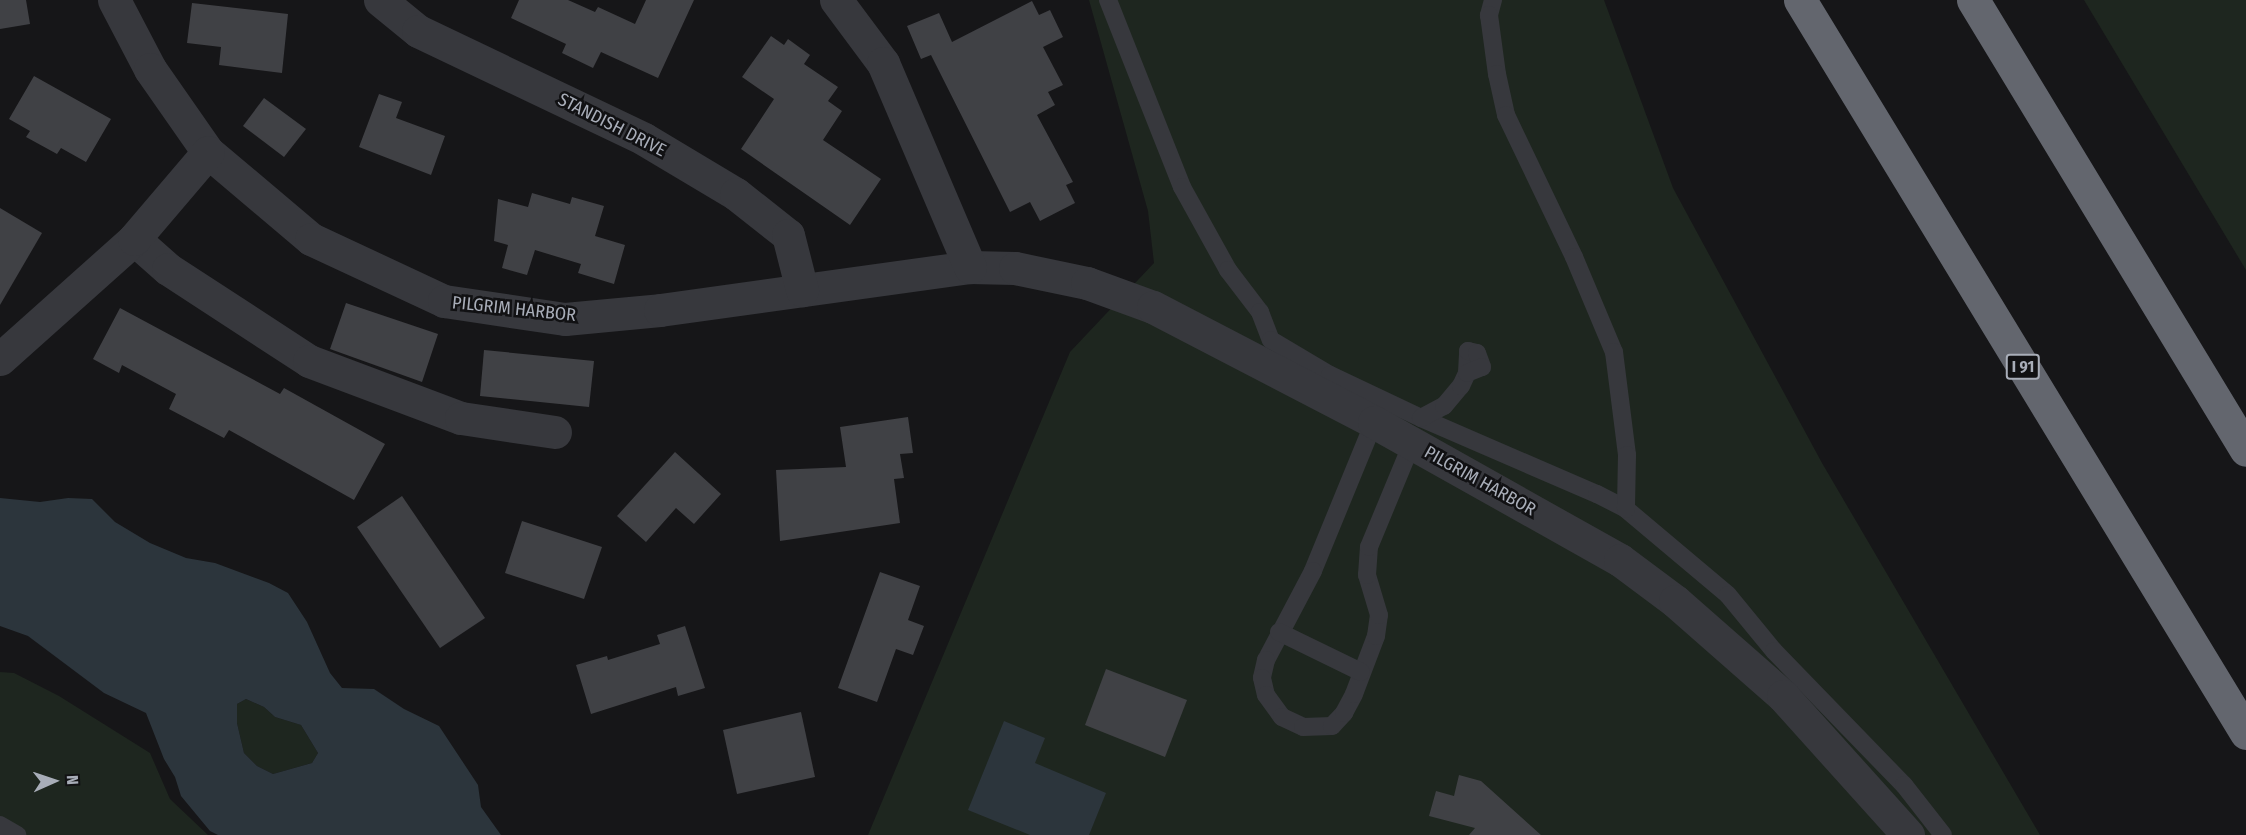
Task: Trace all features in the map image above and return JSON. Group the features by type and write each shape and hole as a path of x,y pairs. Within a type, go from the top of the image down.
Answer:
{"highway":[{"name":"I 91","path":"1800,0 2246,733"},
{"path":"1972,0 2246,450"}],"street":[{"name":"PILGRIM HARBOR","path":"114,0 150,69 208,152 311,239 444,301 565,319 660,310 970,267 1015,268 1087,283 1153,307 1374,422 1417,431 1620,560 1675,601 1784,696 1908,835"},
{"name":"STANDISH DRIVE","path":"380,0 418,31 644,139 736,194 788,235 802,290"},
{"path":"836,0 883,63 970,267"},
{"path":"0,359 134,239 208,152"},
{"path":"134,239 168,269 309,361 461,418 555,432"}],"lane":[{"path":"1108,0 1182,187 1228,270 1260,312 1271,340 1417,431 1597,494 1626,509 1728,595 1774,651 1904,785 1943,835"},
{"path":"1493,0 1490,15 1497,74 1506,116 1574,257 1614,352 1626,455 1626,509"},
{"path":"1374,422 1313,571 1266,660 1263,688 1282,717 1303,727 1332,726 1344,713 1376,636 1379,615 1367,574 1370,547 1417,431 1453,398 1467,373"},
{"path":"1279,633 1361,672"},
{"path":"0,825 17,835"}],"shaded area":[{"path":"1089,0 1604,0 1673,188 1822,463 2040,835 868,835 1070,352 1154,263 1148,211"},
{"path":"2084,0 2246,0 2246,270"},
{"path":"0,498 40,502 68,498 92,499 115,522 150,543 186,558 215,563 269,583 288,593 307,622 330,673 342,688 374,689 404,709 439,726 478,785 481,807 501,835 218,835 210,831 181,796 175,777 164,759 146,713 104,693 28,636 0,626","holes":["246,699 264,707 275,717 301,725 318,753 312,763 273,774 257,766 244,753 237,723 237,704"]},
{"path":"0,672 14,673 59,696 150,753 170,799 208,835 0,835"},
{"path":"246,699 264,707 275,717 301,725 318,753 312,763 273,774 257,766 244,753 237,723 237,704"},
{"path":"1004,721 1045,738 1035,763 1106,793 1089,835 1030,835 968,810"}],"building":[{"path":"0,0 26,0 30,24 0,29"},
{"path":"519,0 568,0 595,12 598,7 635,24 646,0 694,0 658,78 601,52 593,68 562,53 566,44 511,18"},
{"path":"1032,1 1039,15 1050,10 1063,37 1043,47 1063,85 1048,92 1055,105 1037,115 1073,182 1066,185 1075,203 1040,221 1030,202 1010,212 931,55 921,59 907,26 939,13 952,42"},
{"path":"192,3 288,14 282,73 219,65 221,47 187,43"},
{"path":"771,36 784,45 788,39 810,55 804,64 838,87 828,101 842,111 823,140 881,179 850,225 741,149 774,99 742,77"},
{"path":"34,76 111,119 86,162 61,148 57,154 26,137 30,131 9,119"},
{"path":"379,94 402,102 396,118 445,136 431,175 359,147"},
{"path":"264,98 306,129 284,157 243,126"},
{"path":"532,193 570,204 572,197 604,206 595,236 625,245 614,284 578,273 581,264 535,250 527,275 502,268 508,245 494,241 498,199 528,207"},
{"path":"0,208 42,233 0,305"},
{"path":"346,303 438,334 422,382 330,349"},
{"path":"120,308 280,394 284,388 385,444 354,500 229,430 224,438 169,409 176,394 122,365 119,373 93,359"},
{"path":"484,350 594,361 589,407 480,396"},
{"path":"908,417 913,453 900,454 904,478 894,479 900,523 780,541 776,470 846,467 840,427"},
{"path":"675,452 721,494 694,524 676,508 646,542 617,516"},
{"path":"402,496 485,618 440,648 357,527"},
{"path":"522,521 602,547 584,599 505,573"},
{"path":"880,572 920,586 908,620 924,626 913,655 896,649 877,702 838,688"},
{"path":"685,626 705,688 678,696 676,687 591,714 576,665 607,656 608,660 660,644 657,635"},
{"path":"1106,669 1187,700 1165,757 1085,725"},
{"path":"801,712 815,777 737,794 723,730"},
{"path":"1459,775 1481,781 1541,835 1469,835 1475,828 1429,816 1436,791 1454,796"}]}
